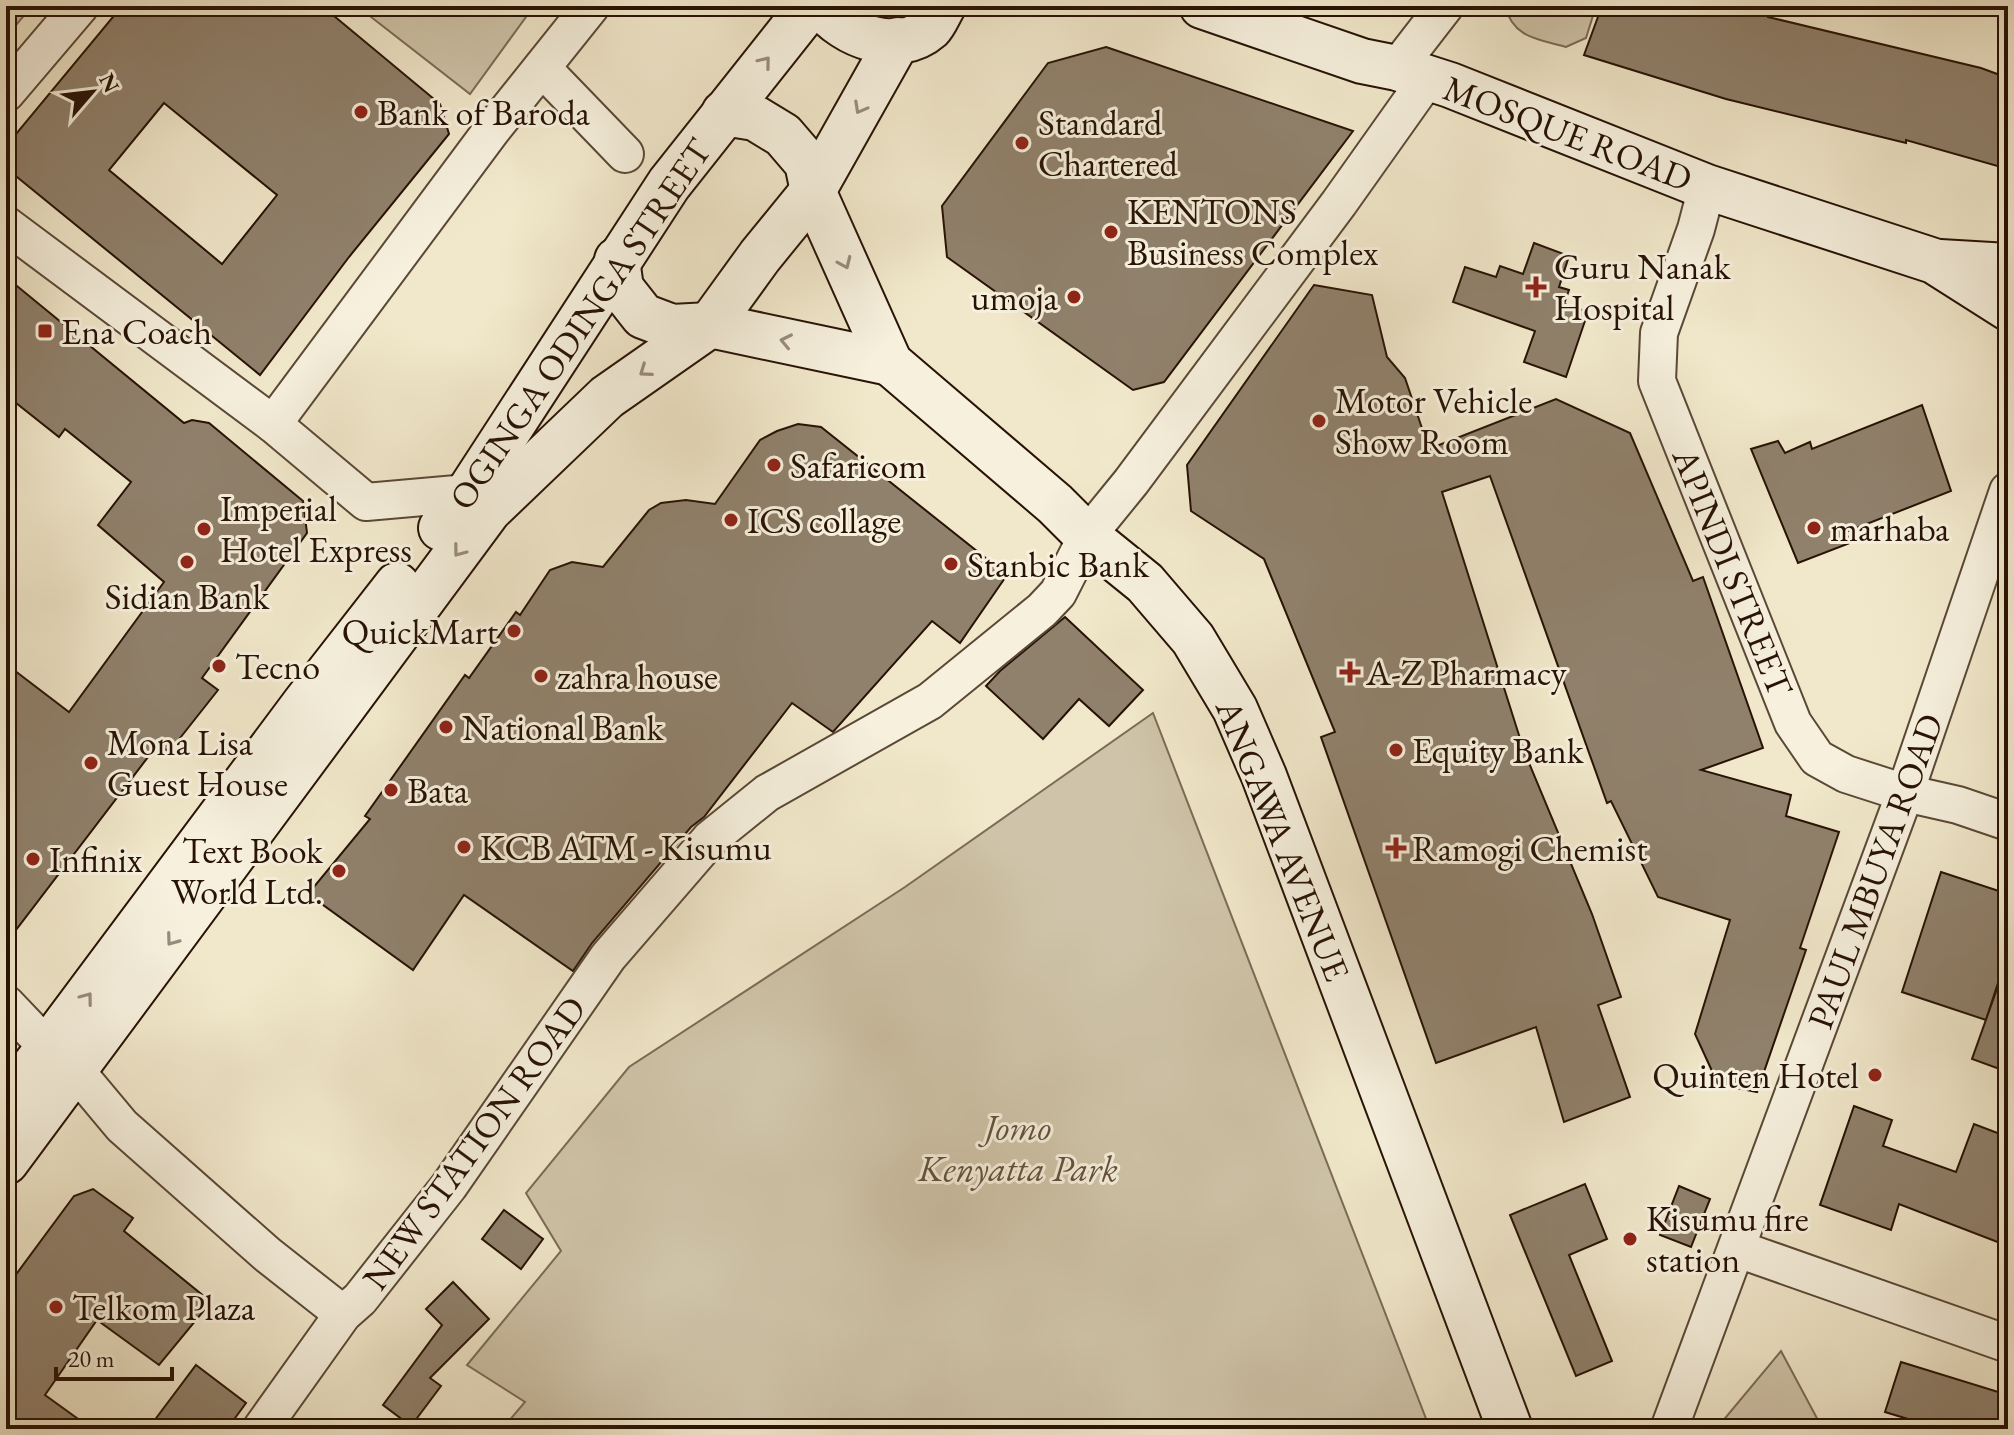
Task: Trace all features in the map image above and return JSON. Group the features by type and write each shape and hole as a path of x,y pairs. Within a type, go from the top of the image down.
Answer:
{"main road":[{"name":"OGINGA ODINGA STREET","path":"479,502 617,260 669,184 810,6"},
{"path":"822,6 831,18 851,32 874,40 915,36 930,27 943,6"},
{"name":"MOSQUE ROAD","path":"1202,6 1362,61 1450,85 1707,187 1934,261 2008,266"},
{"name":"OGINGA ODINGA STREET","path":"6,1162 62,1060 305,703 479,502 607,397 710,325 760,256 813,191 898,40"},
{"name":"ANGAWA AVENUE","path":"724,113 755,118 783,135 807,163 813,191 890,363 1145,583 1193,639 1235,709 1264,776 1510,1429"},
{"name":"ANGAWA AVENUE","path":"617,260 621,288 643,316 672,327 710,325 890,363"},
{"name":"MOSQUE ROAD","path":"1934,261 2008,308"},
{"name":"OGINGA ODINGA STREET","path":"6,1104 62,1060"}],"street":[{"path":"6,93 80,6"},
{"path":"273,424 491,131 591,6"},
{"path":"1087,536 1131,482 1320,229 1412,73 1445,6"},
{"path":"542,68 625,154"},
{"name":"APINDI STREET","path":"1707,187 1696,229 1659,333 1657,381 1793,723 1817,758 1846,774 2008,822"},
{"path":"6,225 273,424 366,502 479,502"},
{"name":"PAUL MBUYA ROAD","path":"1669,1429 1905,793 2008,491"},
{"name":"NEW STATION ROAD","path":"6,1004 122,1126 268,1255 343,1314 360,1299 449,1186 608,957 710,839 767,793 930,701 1042,610 1058,593 1087,536"},
{"path":"1738,1249 2008,1344"},
{"path":"261,1429 343,1314"}],"green space":[{"path":"6,6 32,6 6,37"},
{"path":"357,6 534,6 470,94"},
{"path":"838,6 931,6 923,19 879,26"},
{"path":"1505,6 1596,6 1586,38 1566,47 1520,31"},
{"name":"Jomo Kenyatta Park","path":"1153,713 1430,1429 502,1429 525,1402 467,1365 561,1251 526,1193 629,1067 905,887"},
{"path":"1781,1351 1819,1422 1816,1429 1716,1429"}],"building":[{"path":"122,6 322,6 440,104 449,134 349,257 260,375 6,168 6,146","holes":["164,103 277,195 222,264 109,170"]},
{"path":"1602,6 1770,6 1768,17 1981,68 2008,78 2008,169 1906,140 1906,143 1726,99 1584,55"},
{"name":"KENTONS Business Complex","path":"1106,47 1353,131 1164,382 1133,390 947,257 942,206 1048,63"},
{"path":"1534,243 1569,256 1559,287 1569,290 1564,304 1588,312 1566,377 1524,362 1535,331 1453,302 1465,267 1496,277 1500,266 1523,274"},
{"path":"6,277 184,423 192,420 209,423 303,501 307,533 202,678 218,690 169,752 158,744 6,943 6,664 69,712 164,582 98,525 131,482 65,429 59,437 6,395"},
{"path":"1314,285 1372,295 1387,357 1405,378 1429,449 1556,399 1630,433 1693,581 1703,577 1763,748 1701,770 1791,795 1786,816 1839,832 1800,948 1806,950 1757,1092 1718,1084 1695,1034 1730,920 1658,897 1611,801 1607,803 1490,476 1442,492 1524,751 1592,914 1621,997 1598,1005 1630,1097 1564,1122 1536,1027 1436,1063 1321,737 1335,732 1264,559 1191,511 1187,465"},
{"path":"1922,405 1951,491 1846,532 1850,543 1798,563 1751,449 1778,441 1785,453 1810,442 1812,449"},
{"path":"798,424 821,427 1007,575 960,643 932,621 833,732 792,703 704,817 691,827 592,943 573,971 464,895 413,970 308,894 370,819 365,816 465,675 469,678 516,612 520,615 550,570 572,562 603,567 649,510 661,503 686,500 715,504 760,440"},
{"path":"1065,617 1143,690 1109,726 1079,699 1043,739 986,686"},
{"path":"1941,872 2008,894 2008,952 1986,1020 1902,992"},
{"path":"2004,969 2008,970 2008,1072 1972,1059"},
{"path":"1854,1106 1892,1120 1883,1146 1956,1172 1974,1124 2008,1137 2008,1151 1998,1180 2008,1184 2008,1246 1899,1204 1891,1230 1820,1205"},
{"path":"1585,1184 1607,1239 1569,1255 1612,1361 1576,1376 1510,1215"},
{"path":"1679,1186 1710,1199 1691,1247 1660,1235"},
{"name":"Telkom Plaza","path":"93,1189 133,1218 124,1231 211,1302 159,1365 97,1320 45,1395 92,1429 6,1429 6,1288 74,1196"},
{"path":"504,1210 543,1239 521,1269 482,1239"},
{"path":"453,1282 489,1319 430,1378 441,1386 411,1426 383,1405 442,1325 426,1309"},
{"path":"1901,1362 2008,1395 2008,1429 1941,1429 1885,1412"},
{"path":"196,1365 246,1403 227,1429 148,1429"}],"place":[{"name":"Bank of Baroda","path":"361,112"},
{"name":"Standard Chartered","path":"1022,143"},
{"name":"KENTONS Business Complex","path":"1111,232"},
{"name":"Guru Nanak Hospital","path":"1536,287"},
{"name":"umoja","path":"1074,297"},
{"name":"Ena Coach","path":"45,331"},
{"name":"Motor Vehicle Show Room","path":"1319,421"},
{"name":"Safaricom","path":"774,465"},
{"name":"ICS collage","path":"731,520"},
{"name":"marhaba","path":"1814,528"},
{"name":"Imperial Hotel Express","path":"204,529"},
{"name":"Sidian Bank","path":"187,562"},
{"name":"Stanbic Bank","path":"951,564"},
{"name":"QuickMart","path":"514,631"},
{"name":"Tecno","path":"219,666"},
{"name":"A-Z Pharmacy","path":"1350,672"},
{"name":"zahra house","path":"541,676"},
{"name":"National Bank","path":"446,727"},
{"name":"Equity Bank","path":"1396,750"},
{"name":"Mona Lisa Guest House","path":"91,763"},
{"name":"Bata","path":"391,790"},
{"name":"KCB ATM - Kisumu","path":"464,847"},
{"name":"Ramogi Chemist","path":"1396,848"},
{"name":"Infinix","path":"33,859"},
{"name":"Text Book World Ltd.","path":"339,871"},
{"name":"Quinten Hotel","path":"1875,1075"},
{"name":"Kisumu fire station","path":"1630,1239"},
{"name":"Telkom Plaza","path":"56,1307"}]}
